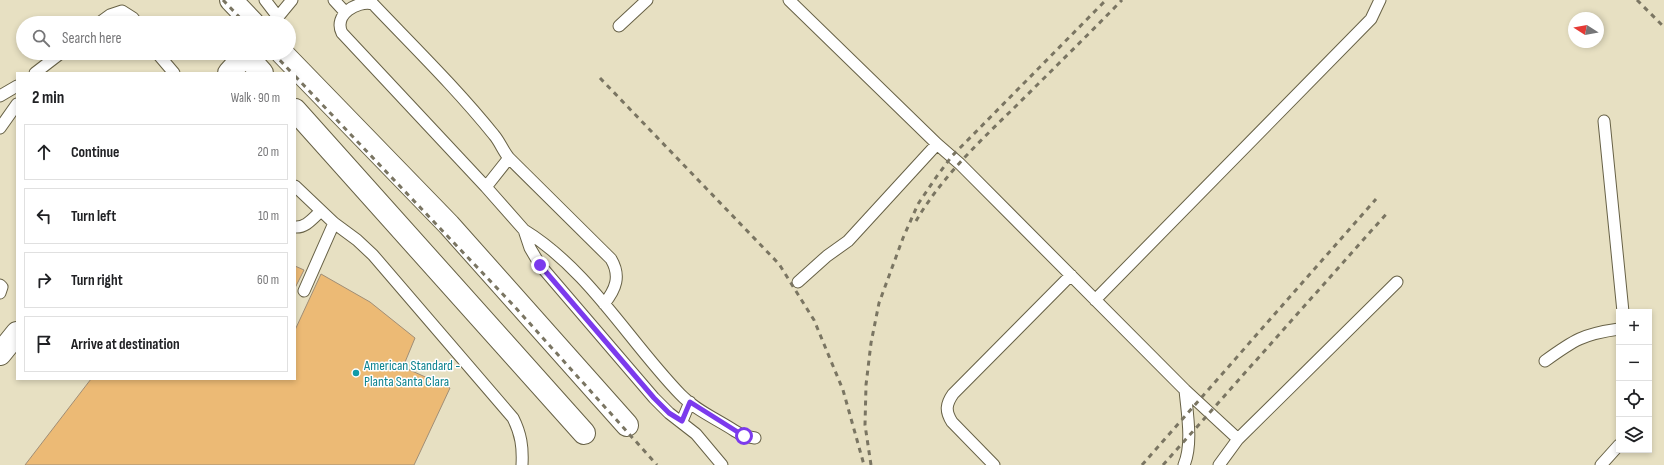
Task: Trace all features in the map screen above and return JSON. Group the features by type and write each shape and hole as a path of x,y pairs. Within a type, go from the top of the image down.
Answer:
{"street":[{"path":"231,0 246,16"},
{"path":"230,72 241,60"},
{"path":"251,60 261,72"},
{"path":"289,60 449,225 627,425"},
{"path":"296,111 584,433"},
{"path":"0,354 16,334"}],"lane":[{"path":"265,0 274,16"},
{"path":"279,16 292,0"},
{"path":"334,0 345,12"},
{"path":"619,26 647,0"},
{"path":"789,0 937,144 960,164 1185,390 1238,439"},
{"path":"1095,300 1371,19 1380,0"},
{"path":"604,304 612,294 617,278 616,267 612,259 509,158 503,151 496,136 467,102 374,4 366,1 358,2 345,12 339,23 339,28 342,33 486,187 524,230 549,247 560,257 604,304 680,393 690,402 735,431 744,436 755,438"},
{"path":"109,16 122,11 130,16"},
{"path":"36,72 52,60"},
{"path":"163,60 173,72"},
{"path":"0,96 16,87"},
{"path":"0,128 16,105"},
{"path":"1604,121 1623,309"},
{"path":"798,282 827,256 848,241 937,144"},
{"path":"486,187 509,158"},
{"path":"296,187 334,223 357,240 373,255 513,418 520,431 523,450 522,465"},
{"path":"296,227 302,227 307,224 321,210"},
{"path":"304,291 334,223"},
{"path":"524,230 530,248 540,265 654,398 669,413 682,421 696,434 722,465"},
{"path":"994,465 952,422 947,415 948,402 954,394 1071,274"},
{"path":"1219,465 1238,439 1397,282"},
{"path":"0,285 2,287 0,293"},
{"path":"1545,361 1581,337 1597,332 1616,329"},
{"path":"1184,465 1186,460 1189,431 1185,390"},
{"path":"682,421 690,402"},
{"path":"1601,465 1616,448"}],"building":[{"path":"296,266 304,270 296,286"},
{"name":"American Standard - Planta Santa Clara","path":"321,274 370,302 415,338 403,367 450,388 414,465 25,465 90,380 296,380 296,328"}],"railway":[{"path":"223,0 238,16"},
{"path":"871,465 865,425 866,385 871,343 879,303 903,238 918,204 952,156 1106,0"},
{"path":"916,221 937,190 961,161 1122,0"},
{"path":"1637,0 1664,27"},
{"path":"280,60 291,72"},
{"path":"296,77 515,307 657,465"},
{"path":"600,78 779,264 814,320 843,390 864,465"},
{"path":"1142,465 1376,199"},
{"path":"1163,465 1388,212"}],"place":[{"name":"American Standard - Planta Santa Clara","path":"356,373"}],"route":[{"path":"540,265 654,398 669,413 682,421 690,402 744,436"}]}
